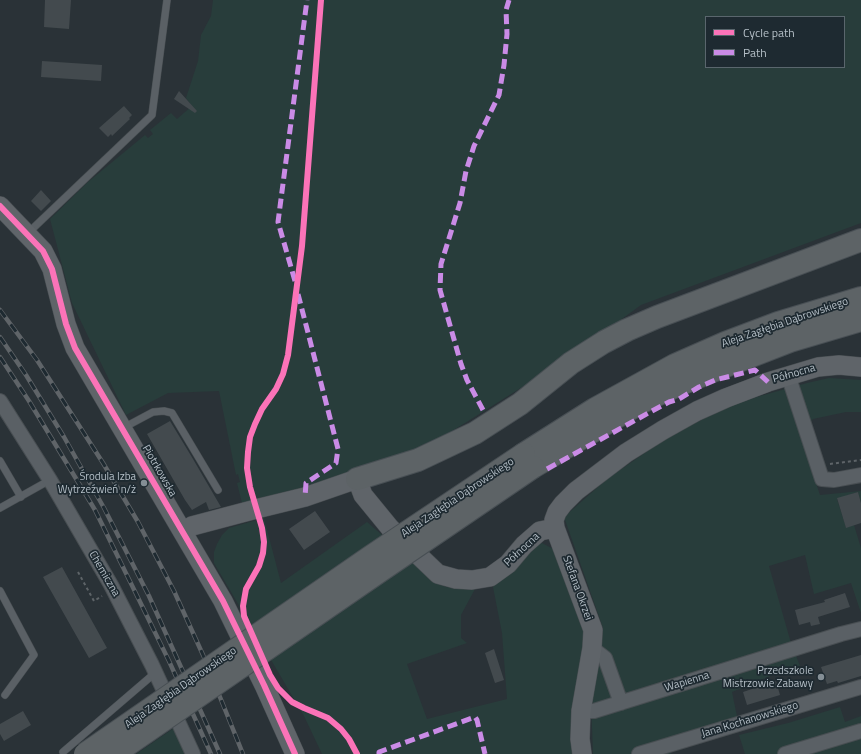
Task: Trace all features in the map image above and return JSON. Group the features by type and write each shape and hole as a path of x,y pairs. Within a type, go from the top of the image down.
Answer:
{"main road":[{"path":"357,479 418,460 475,433 520,404 571,363 604,342 627,330 657,317 861,240"},
{"name":"Aleja Zagłębia Dąbrowskiego","path":"114,754 380,571 595,409 675,365 725,343 778,323 861,298"},
{"name":"Aleja Zagłębia Dąbrowskiego","path":"85,754 370,557 528,460 674,387 713,370 790,341 861,320"}],"street":[{"name":"Piotrkowska","path":"0,206 43,251 52,269 66,324 75,348 86,369 123,428 222,601 264,685 295,754"},
{"name":"Północna","path":"357,479 363,495 390,528 438,574 456,579 472,580 490,576 508,564 524,545 540,532 555,528 554,520 557,512 563,504 581,487 632,449 697,411 738,393 788,375 818,367 839,365 861,367"},
{"path":"788,375 822,479 834,480 861,475"},
{"name":"Chemiczna","path":"0,401 50,480 111,585 193,754"},
{"path":"183,532 192,526 305,497 357,479"},
{"name":"Stefana Okrzei","path":"555,528 593,630 592,648 581,711 580,739 582,754"},
{"name":"Wapienna","path":"581,711 594,711 861,629"},
{"path":"592,648 605,658 621,703"},
{"name":"Jana Kochanowskiego","path":"639,754 861,687"},
{"path":"785,754 861,731"}],"lane":[{"path":"27,234 152,115 167,0"},
{"path":"123,428 153,412 164,411 172,413 218,490"},
{"path":"0,461 21,497"},
{"path":"0,508 50,480"},
{"path":"0,592 34,655 5,695"},
{"path":"63,752 155,673"}],"path":[{"path":"78,572 94,601 105,595"}],"green space":[{"path":"213,0 861,0 861,223 641,305 567,359 449,433 386,462 319,485 242,503 237,483 240,482 238,474 236,475 219,391 168,393 126,415 72,303 50,219 88,182 145,135 148,138 153,134 150,130 171,113 177,119 192,106 186,98 198,61 201,35 211,16"},
{"path":"829,378 861,380 861,412 846,412 813,419 799,432 820,495 861,491 861,503 858,492 837,499 846,527 854,525 861,548 861,613 851,583 814,594 805,555 769,566 791,643 800,666 780,672 732,692 739,726 669,749 671,754 593,754 591,702 603,628 564,517 607,479 671,435 735,403"},
{"path":"264,518 281,583 367,522 425,572 446,587 475,589 461,615 461,638 467,643 407,664 427,719 507,699 502,633 493,587 529,549 542,543 557,551 587,629 574,754 322,754 304,716 214,563 214,552 217,544 222,535 229,528"},
{"path":"840,707 845,722 861,716 861,754 745,754 739,735 788,723"},
{"path":"177,726 189,754 136,754"}],"building":[{"path":"45,0 71,0 69,29 44,27"},
{"path":"42,61 102,65 101,81 41,77"},
{"path":"179,91 197,111 195,113 174,99"},
{"path":"124,106 132,115 129,118 130,119 112,136 111,134 108,137 99,128"},
{"path":"41,190 51,201 41,211 31,201"},
{"path":"170,421 221,507 209,510 206,502 192,510 185,500 147,434"},
{"path":"858,492 861,503 861,523 846,528 837,498"},
{"path":"315,511 330,532 304,550 289,529"},
{"path":"62,567 107,648 89,658 43,577"},
{"path":"845,593 850,607 818,617 820,624 811,626 810,622 799,625 795,610 825,602 824,600"},
{"path":"494,649 504,680 495,683 485,653"},
{"path":"861,655 861,676 838,683 837,681 827,684 821,667"},
{"path":"776,681 780,695 747,705 743,692"},
{"path":"23,711 31,725 4,741 0,734 0,724"}],"railway":[{"path":"0,310 37,360 103,463 138,522 174,591 203,655 243,754"},
{"path":"0,337 26,375 64,437 104,508 149,596 220,754"},
{"path":"0,357 29,401 95,510 169,661 211,754"}],"marked path":[{"path":"295,281 278,222 307,0"},
{"path":"483,410 467,380 461,364 440,290 441,264 460,203 466,171 474,146 499,95 507,34 506,10 509,0"},
{"path":"298,294 338,449 336,463 306,483 305,497"},
{"path":"547,469 652,411 715,380 755,370 768,382"},
{"path":"379,754 379,752 475,717 485,754"}],"cycle path":[{"path":"321,0 302,246 288,355 283,374 276,389 262,409 255,424 250,437 248,452 247,468 250,487 262,528 264,542 263,553 259,566 246,589 243,606 244,616 270,675 278,688 292,702 328,718 341,729 349,739 357,754"},
{"path":"0,206 43,251 52,269 66,324 75,348 223,601 264,685 295,754"}],"place":[{"name":"Środula Izba Wytrzeźwień n/ż","path":"144,483"},
{"name":"Przedszkole Mistrzowie Zabawy","path":"821,677"}]}
